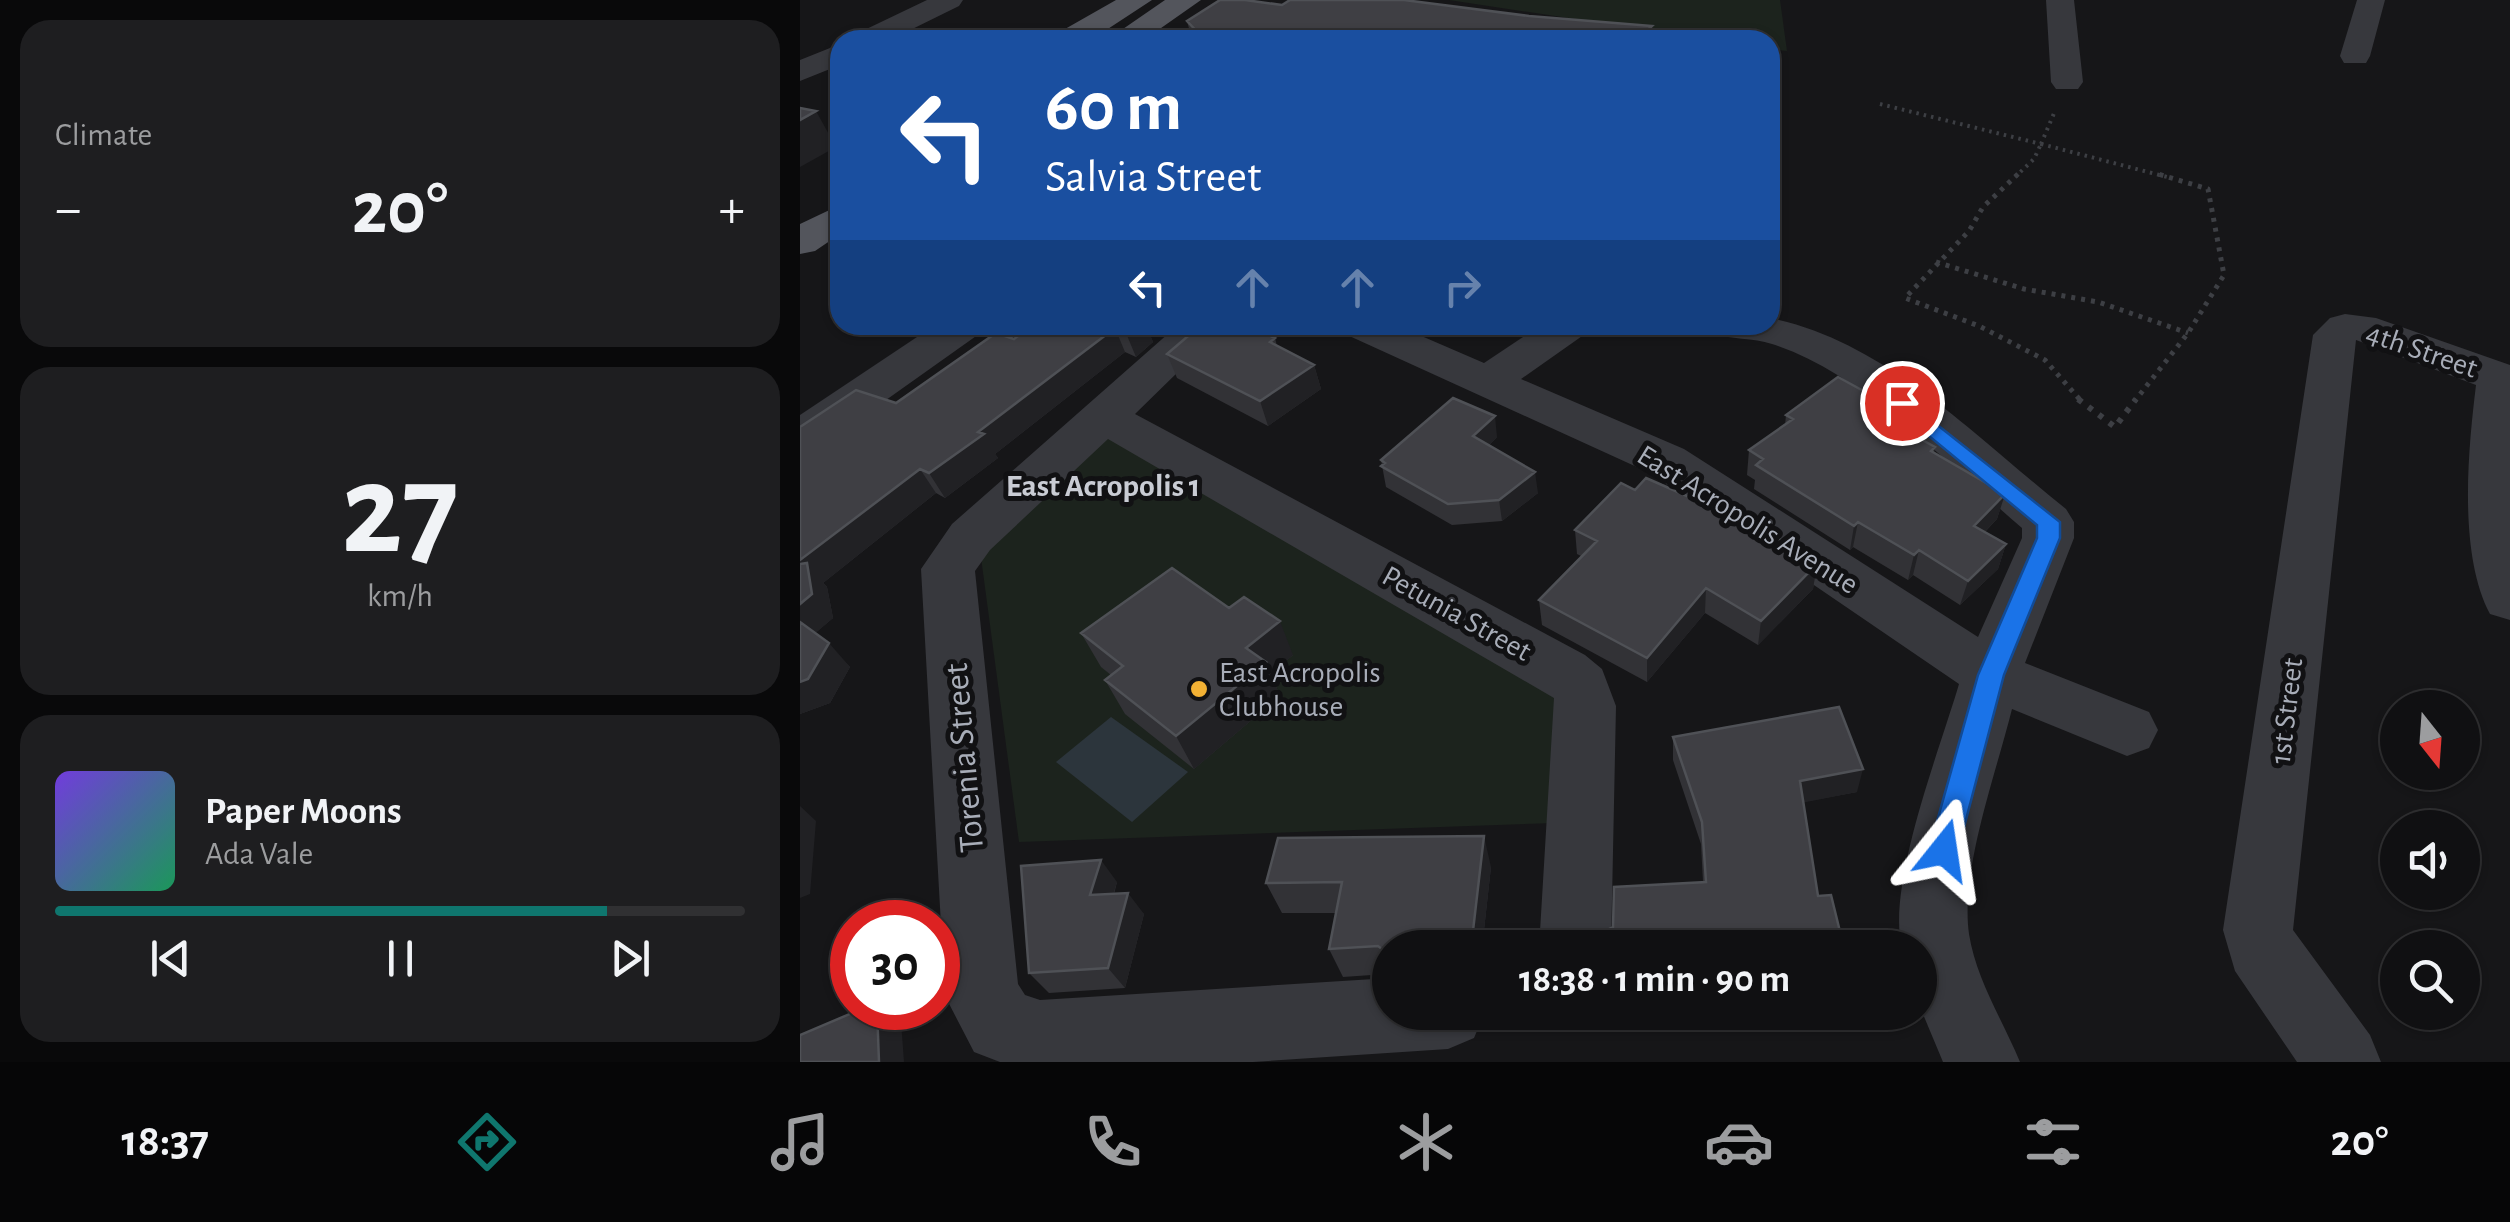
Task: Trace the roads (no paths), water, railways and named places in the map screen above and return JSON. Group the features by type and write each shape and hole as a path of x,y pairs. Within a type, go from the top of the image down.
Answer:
{"main road":[{"path":"1086,30 1137,0"},
{"path":"1138,30 1186,0"},
{"path":"800,242 822,200"}],"street":[{"path":"887,30 949,0"},
{"path":"2060,0 2067,82"},
{"path":"2355,56 2371,0"},
{"path":"800,74 830,58"},
{"path":"800,74 830,81"},
{"name":"4th Street","path":"2335,335 2345,327 2361,326 2505,380"},
{"path":"1780,333 1841,359 1874,380 2048,522 2048,538 1991,675 1934,884 1934,930"},
{"path":"800,438 949,335"},
{"name":"Torenia Street","path":"1193,335 971,538 948,569 982,996 1001,1025 1040,1038 1372,1017"},
{"name":"East Acropolis Avenue","path":"1383,335 1667,462 1991,675 2127,730"},
{"path":"1488,381 1555,335"},
{"name":"1st Street","path":"2335,335 2258,930 2260,946 2343,1062"},
{"path":"2505,380 2493,438 2497,533 2510,599"},
{"name":"Petunia Street","path":"1101,415 1564,672 1581,686 1586,706 1576,930"},
{"path":"1937,993 1982,1062"}],"place":[{"name":"East Acropolis Clubhouse","path":"1199,689"}],"district":[{"name":"East Acropolis 1","path":"1103,485"}]}
